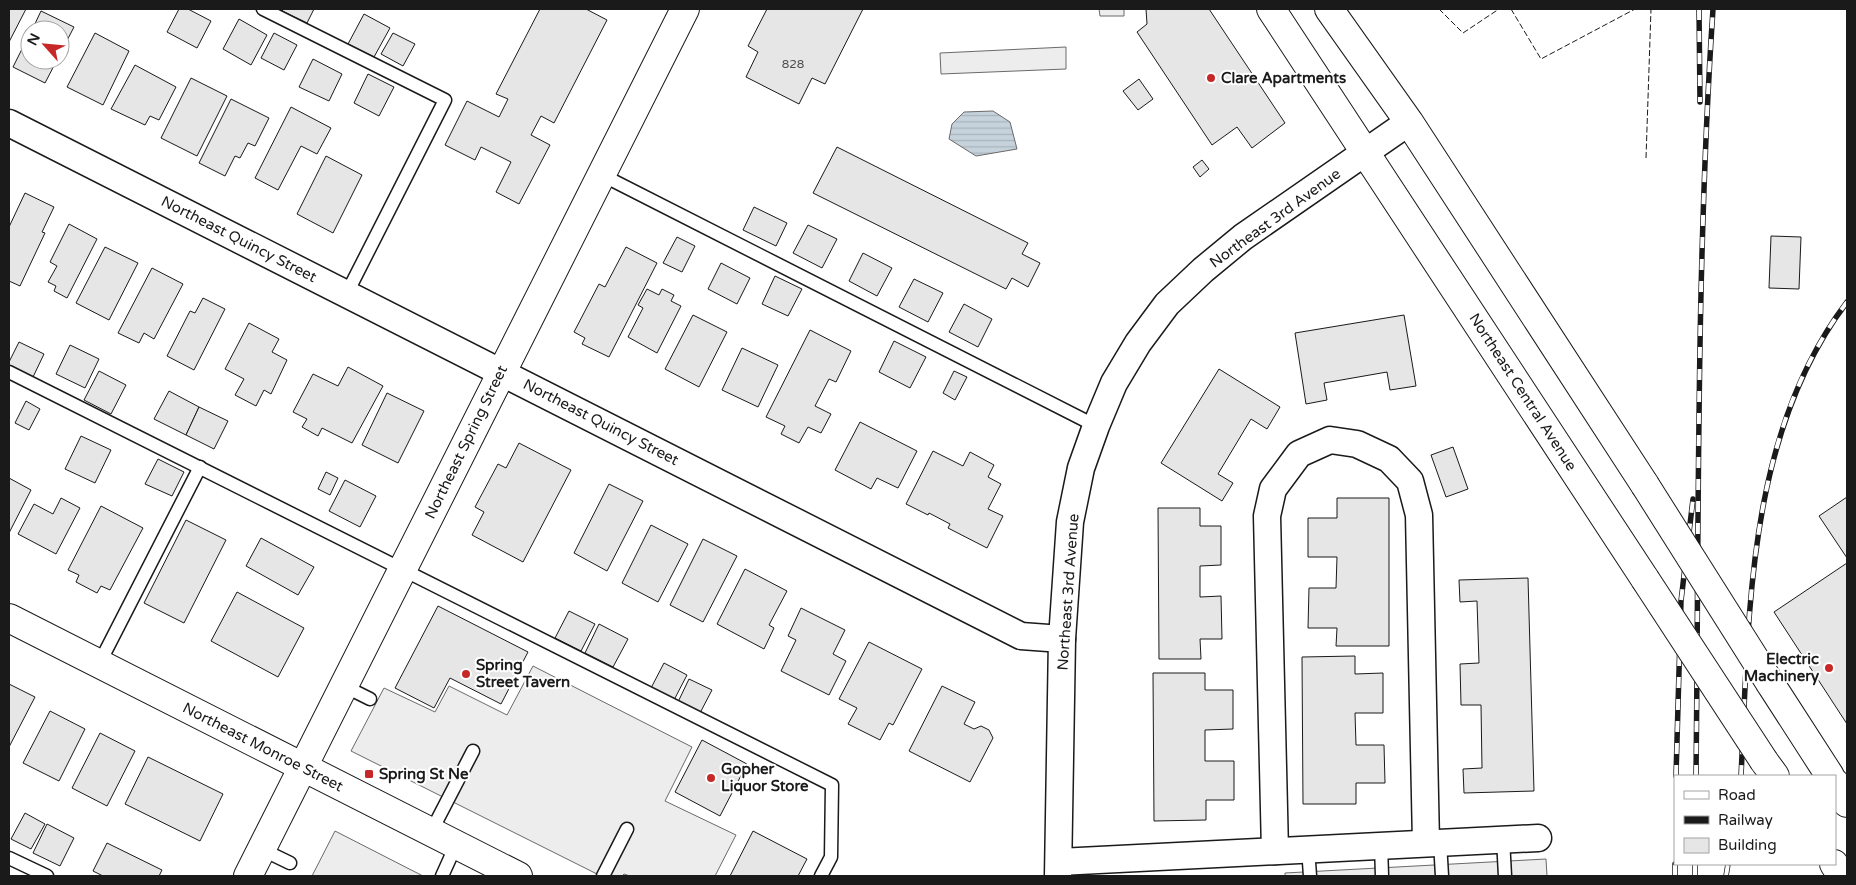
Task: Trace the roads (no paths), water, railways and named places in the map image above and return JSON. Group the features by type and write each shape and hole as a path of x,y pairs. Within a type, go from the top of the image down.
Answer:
{"main road":[{"name":"Northeast Spring Street","path":"248,876 685,9"},
{"name":"Northeast Central Avenue","path":"1271,9 1769,768"},
{"path":"1329,9 1409,122 1645,485 1829,775"},
{"name":"Northeast Monroe Street","path":"9,618 518,876"},
{"path":"1836,785 1847,803"},
{"path":"1835,865 1842,876"}],"street":[{"name":"Northeast 3rd Avenue","path":"1059,869 1062,639 1070,522 1082,468 1096,426 1114,383 1138,343 1167,304 1203,270 1243,237 1367,153 1409,122"},
{"name":"Northeast Quincy Street","path":"9,123 1021,636 1062,639"},
{"path":"1275,851 1267,516 1273,489 1299,454 1330,440 1357,444 1389,459 1410,481 1419,515 1433,843"},
{"path":"1059,869 1308,848 1538,838"}],"lane":[{"path":"262,9 445,100 347,293"},
{"path":"602,175 1096,426"},
{"path":"9,372 832,785 831,857 821,876"},
{"path":"99,664 200,467"},
{"path":"344,686 370,699"},
{"path":"431,832 473,751"},
{"path":"603,876 627,829"},
{"path":"1503,839 1505,876"},
{"path":"1433,843 1442,876"},
{"path":"442,876 456,845"},
{"path":"1381,845 1382,876"},
{"path":"1308,848 1310,876"},
{"path":"261,849 290,862"},
{"path":"9,858 47,876"}],"railway":[{"path":"1699,9 1700,102"},
{"path":"1696,775 1701,297 1713,9"},
{"path":"1741,775 1751,591 1759,529 1771,468 1789,410 1814,354 1847,302"},
{"path":"1676,775 1681,601 1693,499"},
{"path":"1675,865 1675,876"},
{"path":"1695,865 1695,876"},
{"path":"1726,876 1728,865"}],"place":[{"name":"Clare Apartments","path":"1211,78"},
{"name":"Electric Machinery","path":"1829,668"},
{"name":"Spring Street Tavern","path":"466,674"},
{"name":"Spring St Ne","path":"369,774"},
{"name":"Gopher Liquor Store","path":"711,778"}]}
